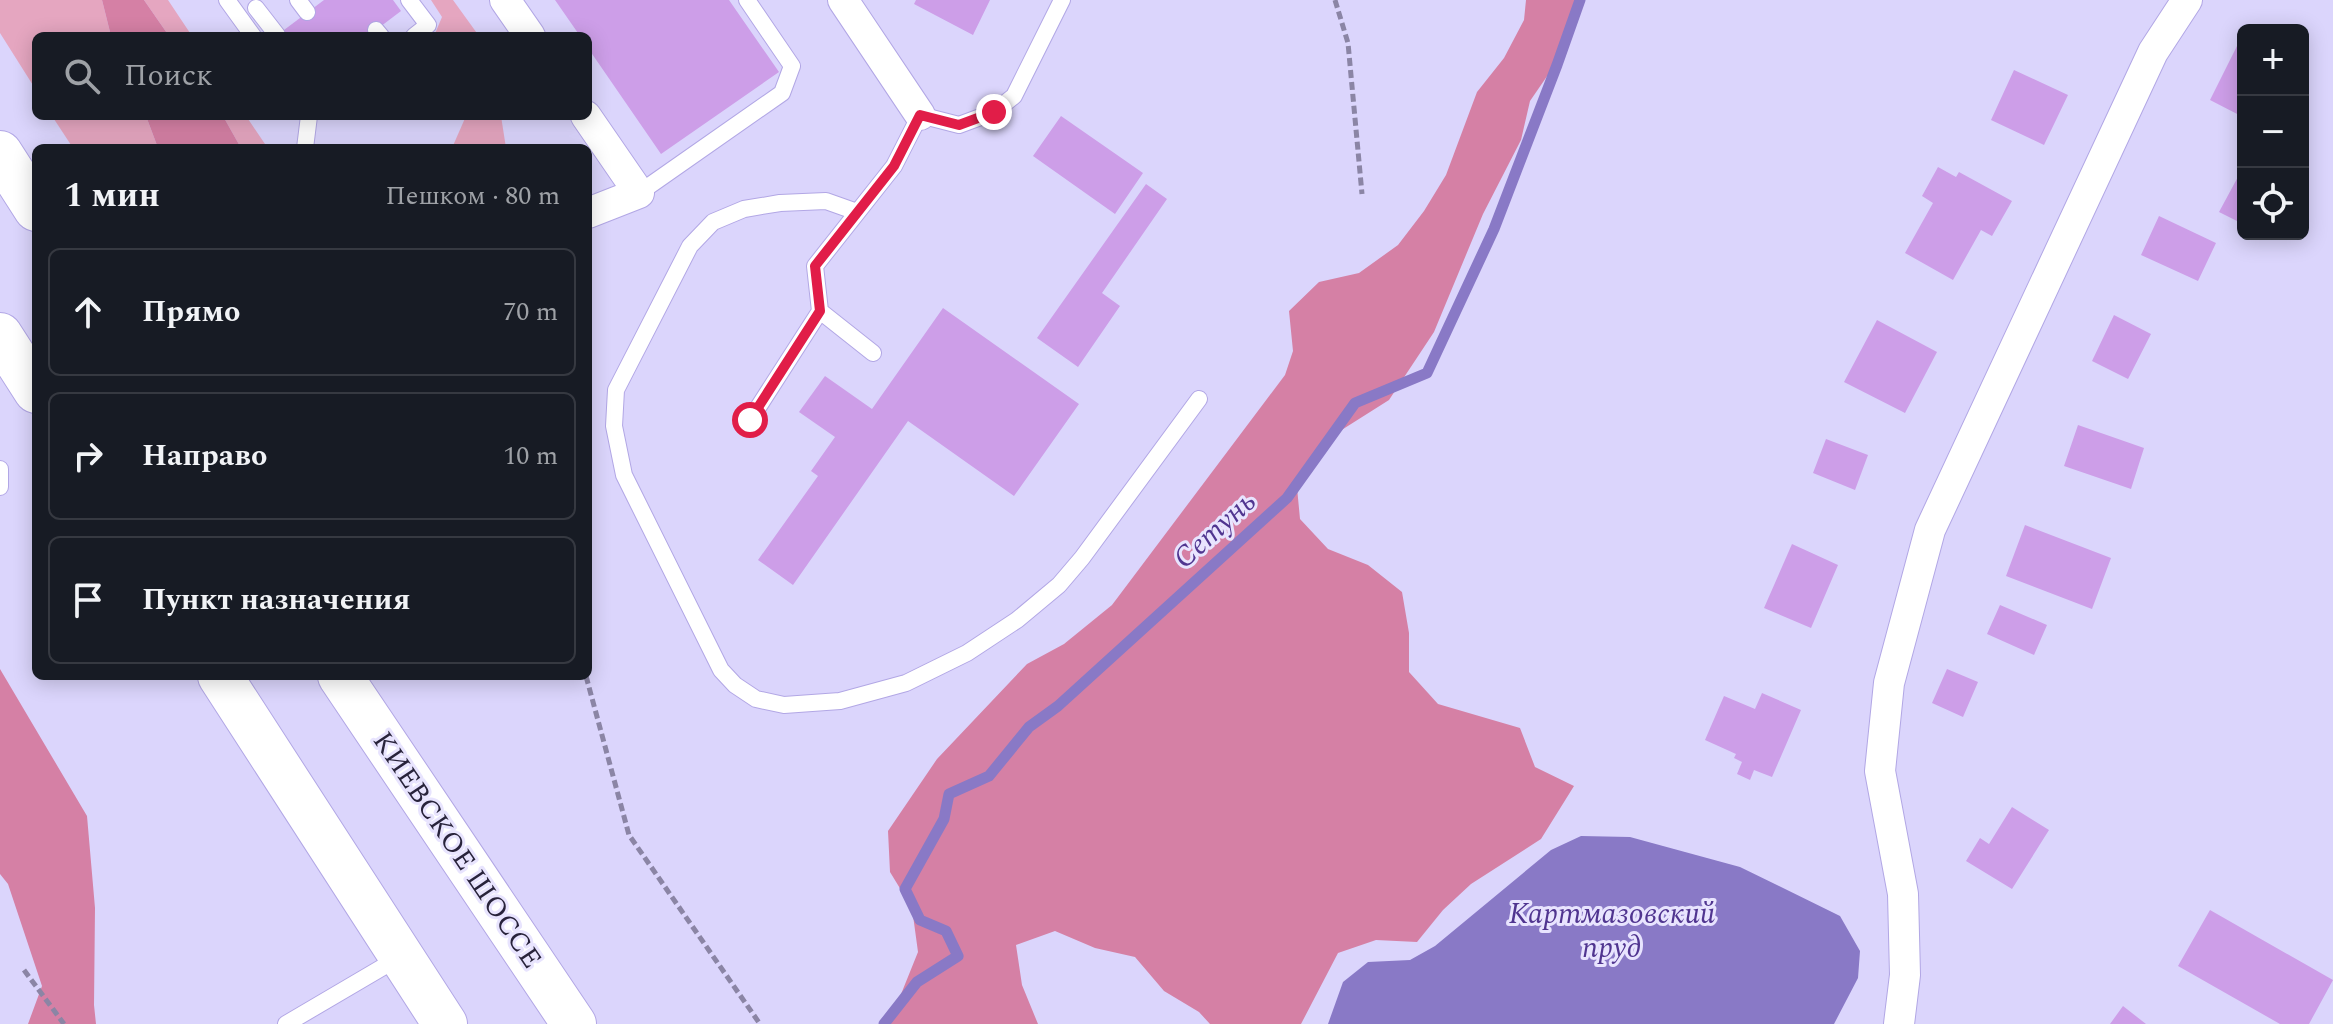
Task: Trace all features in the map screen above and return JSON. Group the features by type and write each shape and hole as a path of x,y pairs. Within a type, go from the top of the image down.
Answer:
{"highway":[{"path":"0,153 32,203"},
{"path":"0,335 32,385"},
{"path":"223,680 445,1024"},
{"name":"КИЕВСКОЕ ШОССЕ","path":"343,680 574,1024"}],"street":[{"path":"505,0 527,32"},
{"path":"843,0 920,115"},
{"path":"1899,1024 1905,975 1903,894 1880,771 1889,683 1930,530 2153,52 2187,0"},
{"path":"589,120 639,193 592,211"}],"lane":[{"path":"227,0 250,32"},
{"path":"409,0 428,25 419,32"},
{"path":"639,193 782,93 792,66 747,0"},
{"path":"750,420 820,311 815,266 894,166 920,115 959,125 994,112 1014,96 1062,0"},
{"path":"241,19 262,4 276,32"},
{"path":"306,144 308,120"},
{"path":"857,212 826,201 780,203 744,209 713,222 690,246 616,390 614,426 624,475 721,670 735,685 756,699 784,705 840,701 906,683 967,653 1005,628 1059,585 1082,558 1199,399"},
{"path":"820,311 873,353"},
{"path":"0,469 0,487"},
{"path":"286,1024 401,956"}],"path":[{"path":"1335,0 1348,43 1362,194"},
{"path":"587,680 629,835 760,1024"},
{"path":"24,970 64,1024"}],"shaded area":[{"path":"0,0 102,0 110,32 32,32 32,84 0,33"},
{"path":"102,0 144,0 166,32 110,32"},
{"path":"144,0 168,0 189,32 166,32"},
{"path":"431,0 453,0 476,32 436,32 442,17"},
{"path":"1526,0 1580,0 1563,53 1530,101 1521,140 1483,214 1434,332 1389,400 1321,443 1296,477 1300,519 1328,549 1368,565 1402,592 1409,633 1409,672 1438,704 1520,728 1535,767 1574,786 1541,839 1471,884 1443,910 1417,942 1376,940 1338,953 1301,1024 1210,1024 1199,1012 1164,991 1135,957 1095,948 1055,931 1016,945 1022,985 1038,1024 889,1024 918,952 912,908 890,872 888,831 937,759 1027,664 1064,644 1112,605 1285,375 1293,351 1289,311 1319,282 1359,273 1398,245 1446,175 1477,92 1504,58 1524,20"},
{"path":"55,120 148,120 156,144 70,144"},
{"path":"148,120 225,120 239,144 156,144"},
{"path":"225,120 249,120 265,144 239,144"},
{"path":"464,120 502,120 505,144 454,144"},
{"path":"0,669 87,816 95,908 96,1024 28,1024 42,986 8,884 0,874"}],"water":[{"name":"Картмазовский пруд","path":"1581,836 1630,837 1740,867 1840,916 1860,951 1858,978 1834,1024 1328,1024 1343,982 1368,962 1410,960 1435,946 1551,850"}],"building":[{"path":"324,0 393,0 401,11 373,32 281,32"},
{"path":"555,0 729,0 779,72 661,154 592,54 592,32 577,32"},
{"path":"916,0 990,0 973,35 914,4"},
{"path":"2237,46 2237,114 2210,100"},
{"path":"2014,70 2068,95 2044,145 1991,120"},
{"path":"1061,116 1143,173 1115,214 1033,156"},
{"path":"1938,167 1956,177 1959,172 2012,201 1992,236 1981,230 1953,280 1905,253 1933,203 1922,196"},
{"path":"2237,179 2237,221 2219,212"},
{"path":"1146,184 1167,199 1102,293 1120,306 1078,367 1037,338"},
{"path":"2159,216 2216,243 2198,281 2141,255"},
{"path":"943,308 1079,404 1014,496 908,421 793,585 758,560 818,476 811,471 835,437 799,412 825,376 872,409"},
{"path":"2114,315 2151,334 2128,379 2092,361"},
{"path":"1877,320 1937,352 1905,413 1844,382"},
{"path":"2078,425 2144,448 2131,489 2064,466"},
{"path":"1826,439 1868,455 1855,490 1813,473"},
{"path":"2025,525 2111,558 2092,609 2006,576"},
{"path":"1792,544 1838,565 1811,628 1764,608"},
{"path":"2000,605 2047,625 2034,655 1987,634"},
{"path":"1947,669 1978,682 1963,717 1932,703"},
{"path":"1762,693 1801,710 1772,777 1754,770 1750,780 1737,774 1742,762 1734,758 1736,754 1705,740 1724,696 1755,709"},
{"path":"2012,807 2049,830 2012,889 1966,861 1980,838 1989,844"},
{"path":"2210,910 2333,980 2309,1024 2280,1024 2178,966"},
{"path":"2123,1006 2146,1024 2110,1024"}],"waterway":[{"name":"Сетунь","path":"884,1024 917,982 958,956 946,931 920,920 905,889 944,819 949,794 989,776 1029,727 1058,706 1287,498 1355,403 1427,373 1494,229 1580,0"}],"route":[{"path":"750,420 820,311 815,266 894,166 920,115 959,125 994,112"}]}
